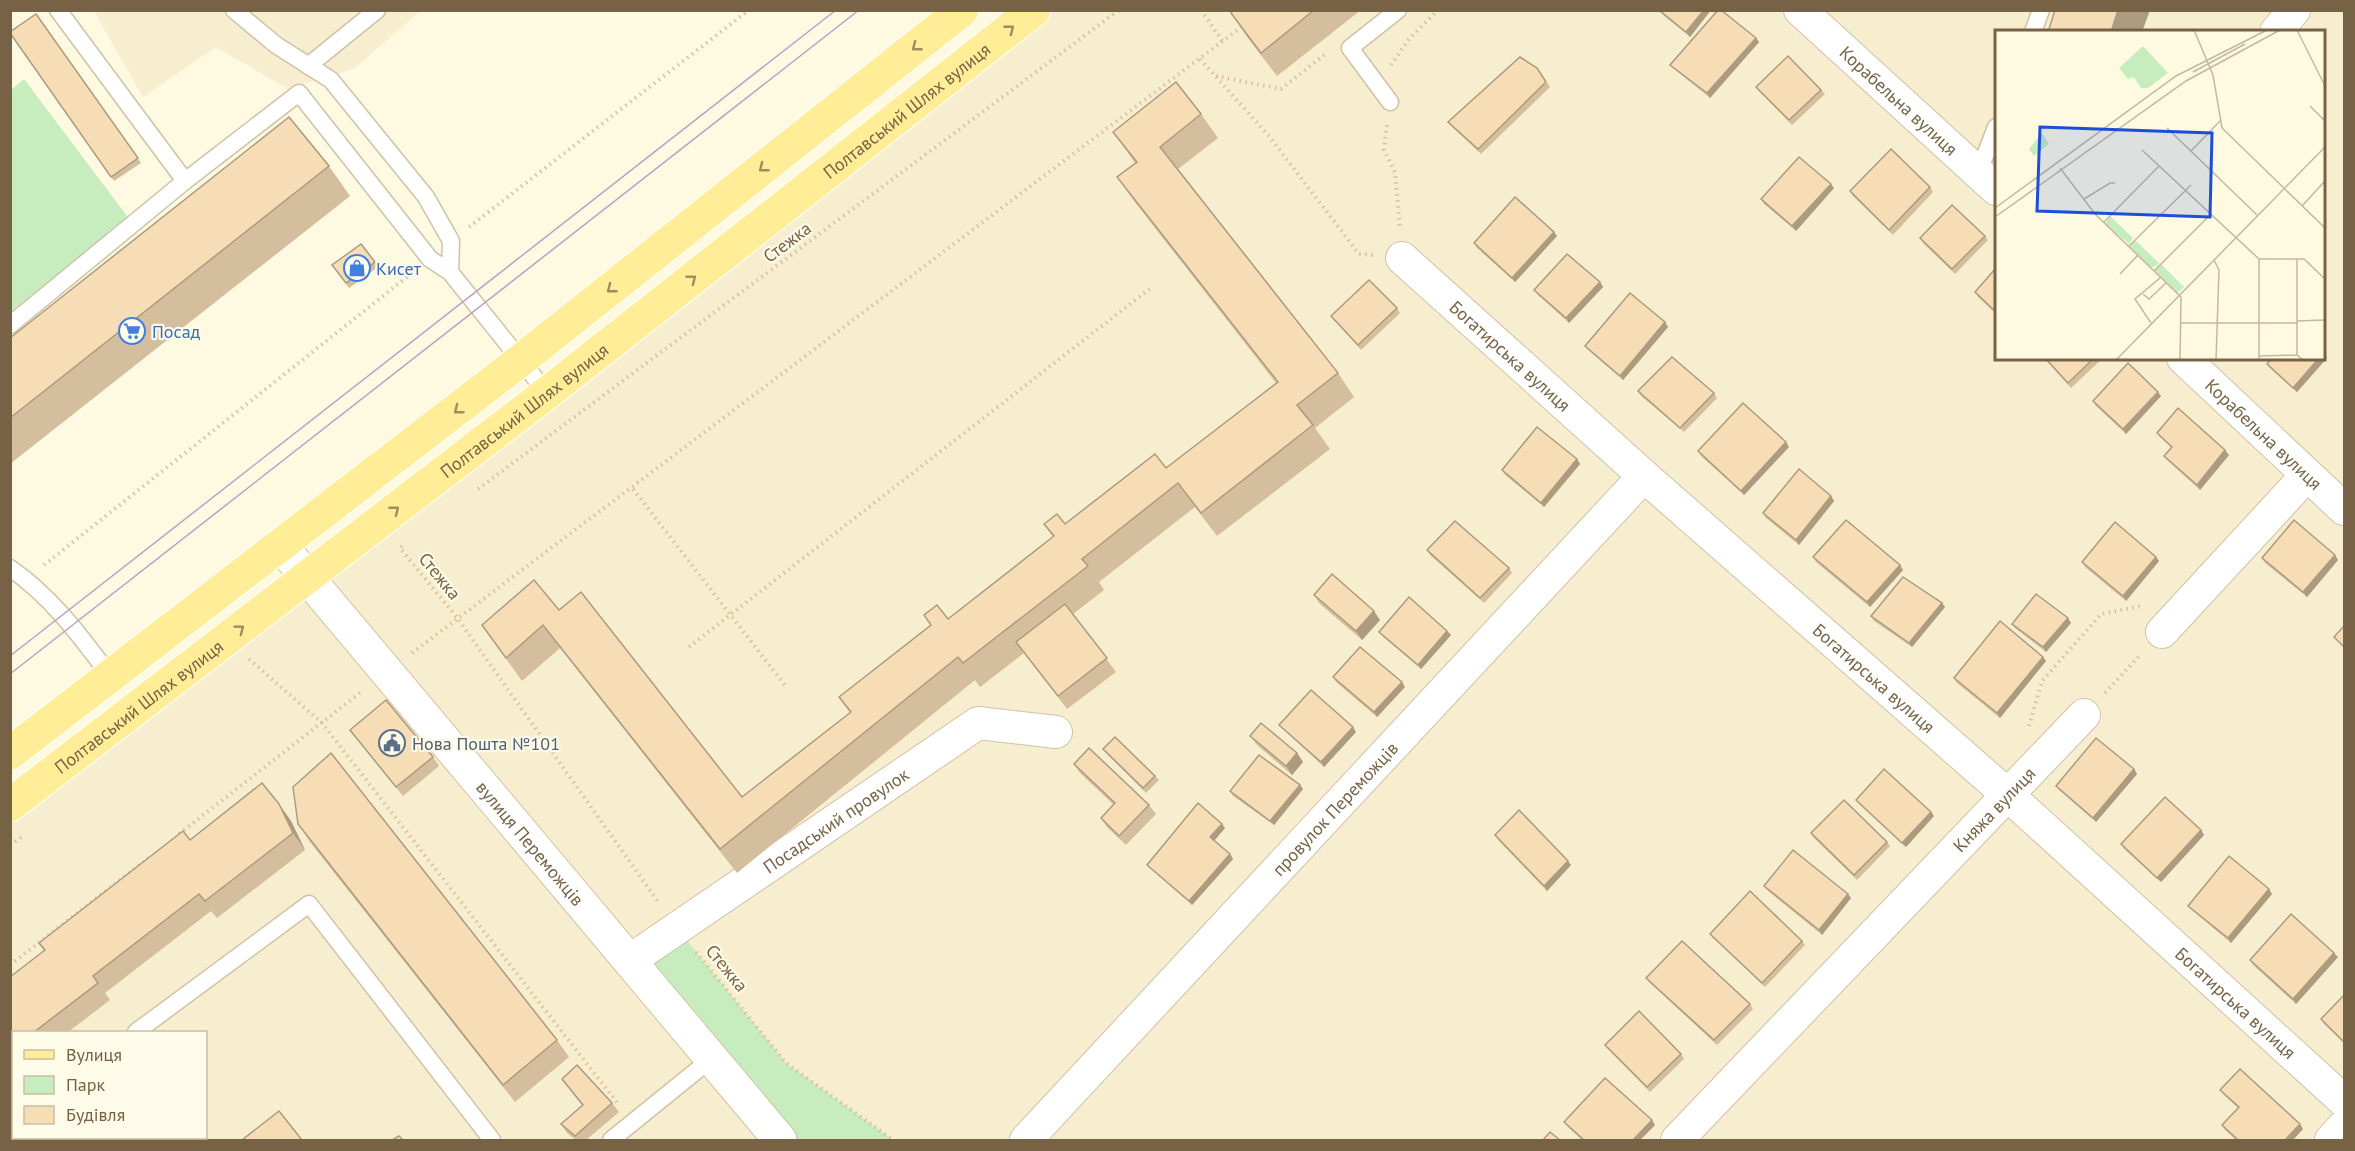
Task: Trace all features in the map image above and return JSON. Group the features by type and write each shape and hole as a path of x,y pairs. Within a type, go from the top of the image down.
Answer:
{"main road":[{"path":"10,753 521,360 962,10"},
{"name":"Полтавський Шлях вулиця","path":"10,805 547,393 1034,10"}],"street":[{"name":"Корабельна вулиця","path":"1800,10 1987,182"},
{"path":"2278,30 2294,10"},
{"name":"Богатирська вулиця","path":"1402,258 1644,476 2009,796 2344,1101"},
{"name":"Корабельна вулиця","path":"2185,360 2344,510"},
{"path":"2155,619 2307,475"},
{"name":"провулок Переможців","path":"1026,1140 1644,476"},
{"name":"вулиця Переможців","path":"281,546 780,1140"},
{"name":"Княжа вулиця","path":"1677,1140 2009,796 2084,715"},
{"name":"Посадський провулок","path":"629,961 978,723 1056,732"},
{"path":"2331,1140 2344,1126"}],"lane":[{"path":"58,10 185,181"},
{"path":"234,10 276,45 331,80 426,197 451,241 450,272"},
{"path":"308,66 377,10"},
{"path":"1390,102 1350,48 1398,10"},
{"path":"2034,30 2041,10"},
{"path":"10,325 185,181 299,93 430,260 450,272 547,393"},
{"path":"1987,182 1995,133"},
{"path":"10,568 26,579 73,626 111,677"},
{"path":"137,1031 309,904 492,1140"},
{"path":"611,1140 711,1059"}],"path":[{"path":"451,241 749,10"},
{"name":"Стежка","path":"477,490 1119,10"},
{"path":"1201,10 1223,42"},
{"path":"1200,59 1269,136 1359,254 1402,258 1395,172 1384,150 1390,102 1387,71 1409,39 1438,10"},
{"path":"409,656 1247,23"},
{"path":"1215,76 1281,89 1335,46"},
{"path":"26,579 430,260"},
{"path":"689,647 1152,287"},
{"path":"633,489 787,688"},
{"name":"Стежка","path":"410,540 400,548 458,619 677,928 786,1063 893,1140"},
{"path":"2029,729 2042,681 2101,614 2155,619"},
{"path":"2084,715 2155,619"},
{"path":"248,658 322,723 633,1122"},
{"path":"171,840 361,692"},
{"path":"10,964 152,855"}],"shaded area":[{"path":"94,11 420,11 355,68 288,89 216,47 143,97"},
{"path":"1055,11 2344,11 2344,1140 11,1140 11,811"}],"green space":[{"path":"24,79 133,224 11,325 11,90"},
{"path":"677,928 786,1063 893,1140 780,1140 629,961"}],"building":[{"path":"1234,10 1314,10 1261,53 1231,13"},
{"path":"1659,10 1704,10 1686,32"},
{"path":"1718,10 1756,38 1707,93 1670,65"},
{"path":"2055,10 2118,10 2112,30 2049,30"},
{"path":"36,14 138,158 111,177 10,33"},
{"path":"1788,56 1821,90 1789,120 1756,87"},
{"path":"1520,57 1537,68 1546,82 1478,149 1448,122"},
{"path":"1176,82 1201,114 1160,147 1338,373 1297,405 1313,425 1201,513 1178,483 1082,559 1088,566 963,663 958,657 720,849 543,625 506,658 482,625 534,580 559,610 581,592 742,797 851,712 839,697 931,625 924,615 937,605 948,619 1054,536 1044,524 1057,514 1065,524 1155,454 1166,468 1278,382 1117,177 1137,162 1113,132"},
{"path":"289,117 329,166 10,418 10,338"},
{"path":"1891,149 1930,187 1889,230 1850,191"},
{"path":"1799,157 1831,184 1792,226 1761,199"},
{"path":"1515,197 1554,232 1512,278 1474,243"},
{"path":"1952,205 1985,236 1952,269 1920,238"},
{"name":"Кисет","path":"361,244 375,262 346,283 332,265"},
{"path":"1567,254 1600,282 1566,318 1534,290"},
{"path":"1995,269 1995,311 1975,292"},
{"path":"1369,280 1397,308 1358,345 1331,316"},
{"path":"1630,293 1665,322 1620,376 1585,346"},
{"path":"1672,357 1714,393 1680,428 1638,391"},
{"path":"2047,360 2092,360 2068,383"},
{"path":"2270,360 2317,360 2293,388 2267,364"},
{"path":"2128,363 2158,392 2123,429 2093,401"},
{"path":"1743,403 1786,442 1741,491 1698,451"},
{"path":"2178,408 2225,450 2197,485 2164,456 2172,447 2157,433"},
{"path":"1537,427 1577,459 1541,503 1502,470"},
{"path":"1799,469 1831,496 1796,540 1763,513"},
{"path":"1846,520 1900,565 1867,602 1813,557"},
{"path":"2294,520 2335,555 2303,592 2262,558"},
{"path":"1455,521 1509,568 1480,598 1427,550"},
{"path":"2115,522 2156,557 2123,596 2082,562"},
{"path":"1332,574 1374,611 1356,631 1314,595"},
{"path":"1903,577 1942,603 1909,643 1871,616"},
{"path":"2036,594 2068,618 2043,647 2012,624"},
{"path":"1409,597 1447,631 1418,665 1379,632"},
{"path":"1065,604 1107,658 1058,696 1016,642"},
{"path":"2000,621 2043,657 1997,713 1954,678"},
{"path":"2344,626 2344,647 2334,637"},
{"path":"1360,647 1402,682 1374,712 1333,677"},
{"path":"1311,690 1353,727 1321,762 1279,725"},
{"path":"386,700 433,757 396,787 350,730"},
{"path":"1261,723 1297,753 1286,766 1250,736"},
{"path":"1115,737 1155,776 1143,788 1103,749"},
{"path":"2096,738 2134,769 2093,818 2056,786"},
{"path":"1089,748 1149,805 1119,836 1101,818 1115,803 1074,764"},
{"path":"331,753 557,1040 503,1085 298,824 293,787"},
{"path":"1259,755 1300,785 1270,821 1230,791"},
{"path":"1884,769 1931,812 1902,843 1856,800"},
{"path":"262,783 279,804 293,833 205,901 199,894 93,976 98,983 35,1031 12,1031 11,1050 10,977 45,950 39,943 183,831 190,840"},
{"path":"2165,797 2201,830 2157,878 2121,844"},
{"path":"1844,800 1887,842 1854,875 1811,833"},
{"path":"1198,803 1222,824 1210,837 1230,854 1189,901 1147,865"},
{"path":"1519,810 1568,861 1544,886 1495,835"},
{"path":"1793,850 1848,894 1819,930 1764,886"},
{"path":"2229,856 2269,889 2228,938 2188,906"},
{"path":"1750,891 1802,941 1762,983 1710,934"},
{"path":"2291,914 2334,953 2293,999 2250,960"},
{"path":"1682,941 1750,1004 1714,1040 1646,978"},
{"path":"2344,995 2344,1042 2321,1019"},
{"path":"1639,1011 1681,1054 1647,1087 1605,1045"},
{"path":"577,1065 612,1103 575,1136 561,1124 583,1105 562,1079"},
{"path":"2240,1069 2300,1124 2285,1140 2238,1140 2222,1125 2239,1107 2220,1090"},
{"path":"1605,1078 1652,1120 1633,1140 1584,1140 1564,1122"},
{"path":"279,1111 302,1140 242,1140"},
{"path":"1550,1132 1560,1140 1543,1140"}],"tram line":[{"path":"10,656 836,10"},
{"path":"10,674 859,10"}],"place":[{"name":"Кисет","path":"357,268"},
{"name":"Посад","path":"132,331"},
{"name":"Нова Пошта №101","path":"392,743"}]}
